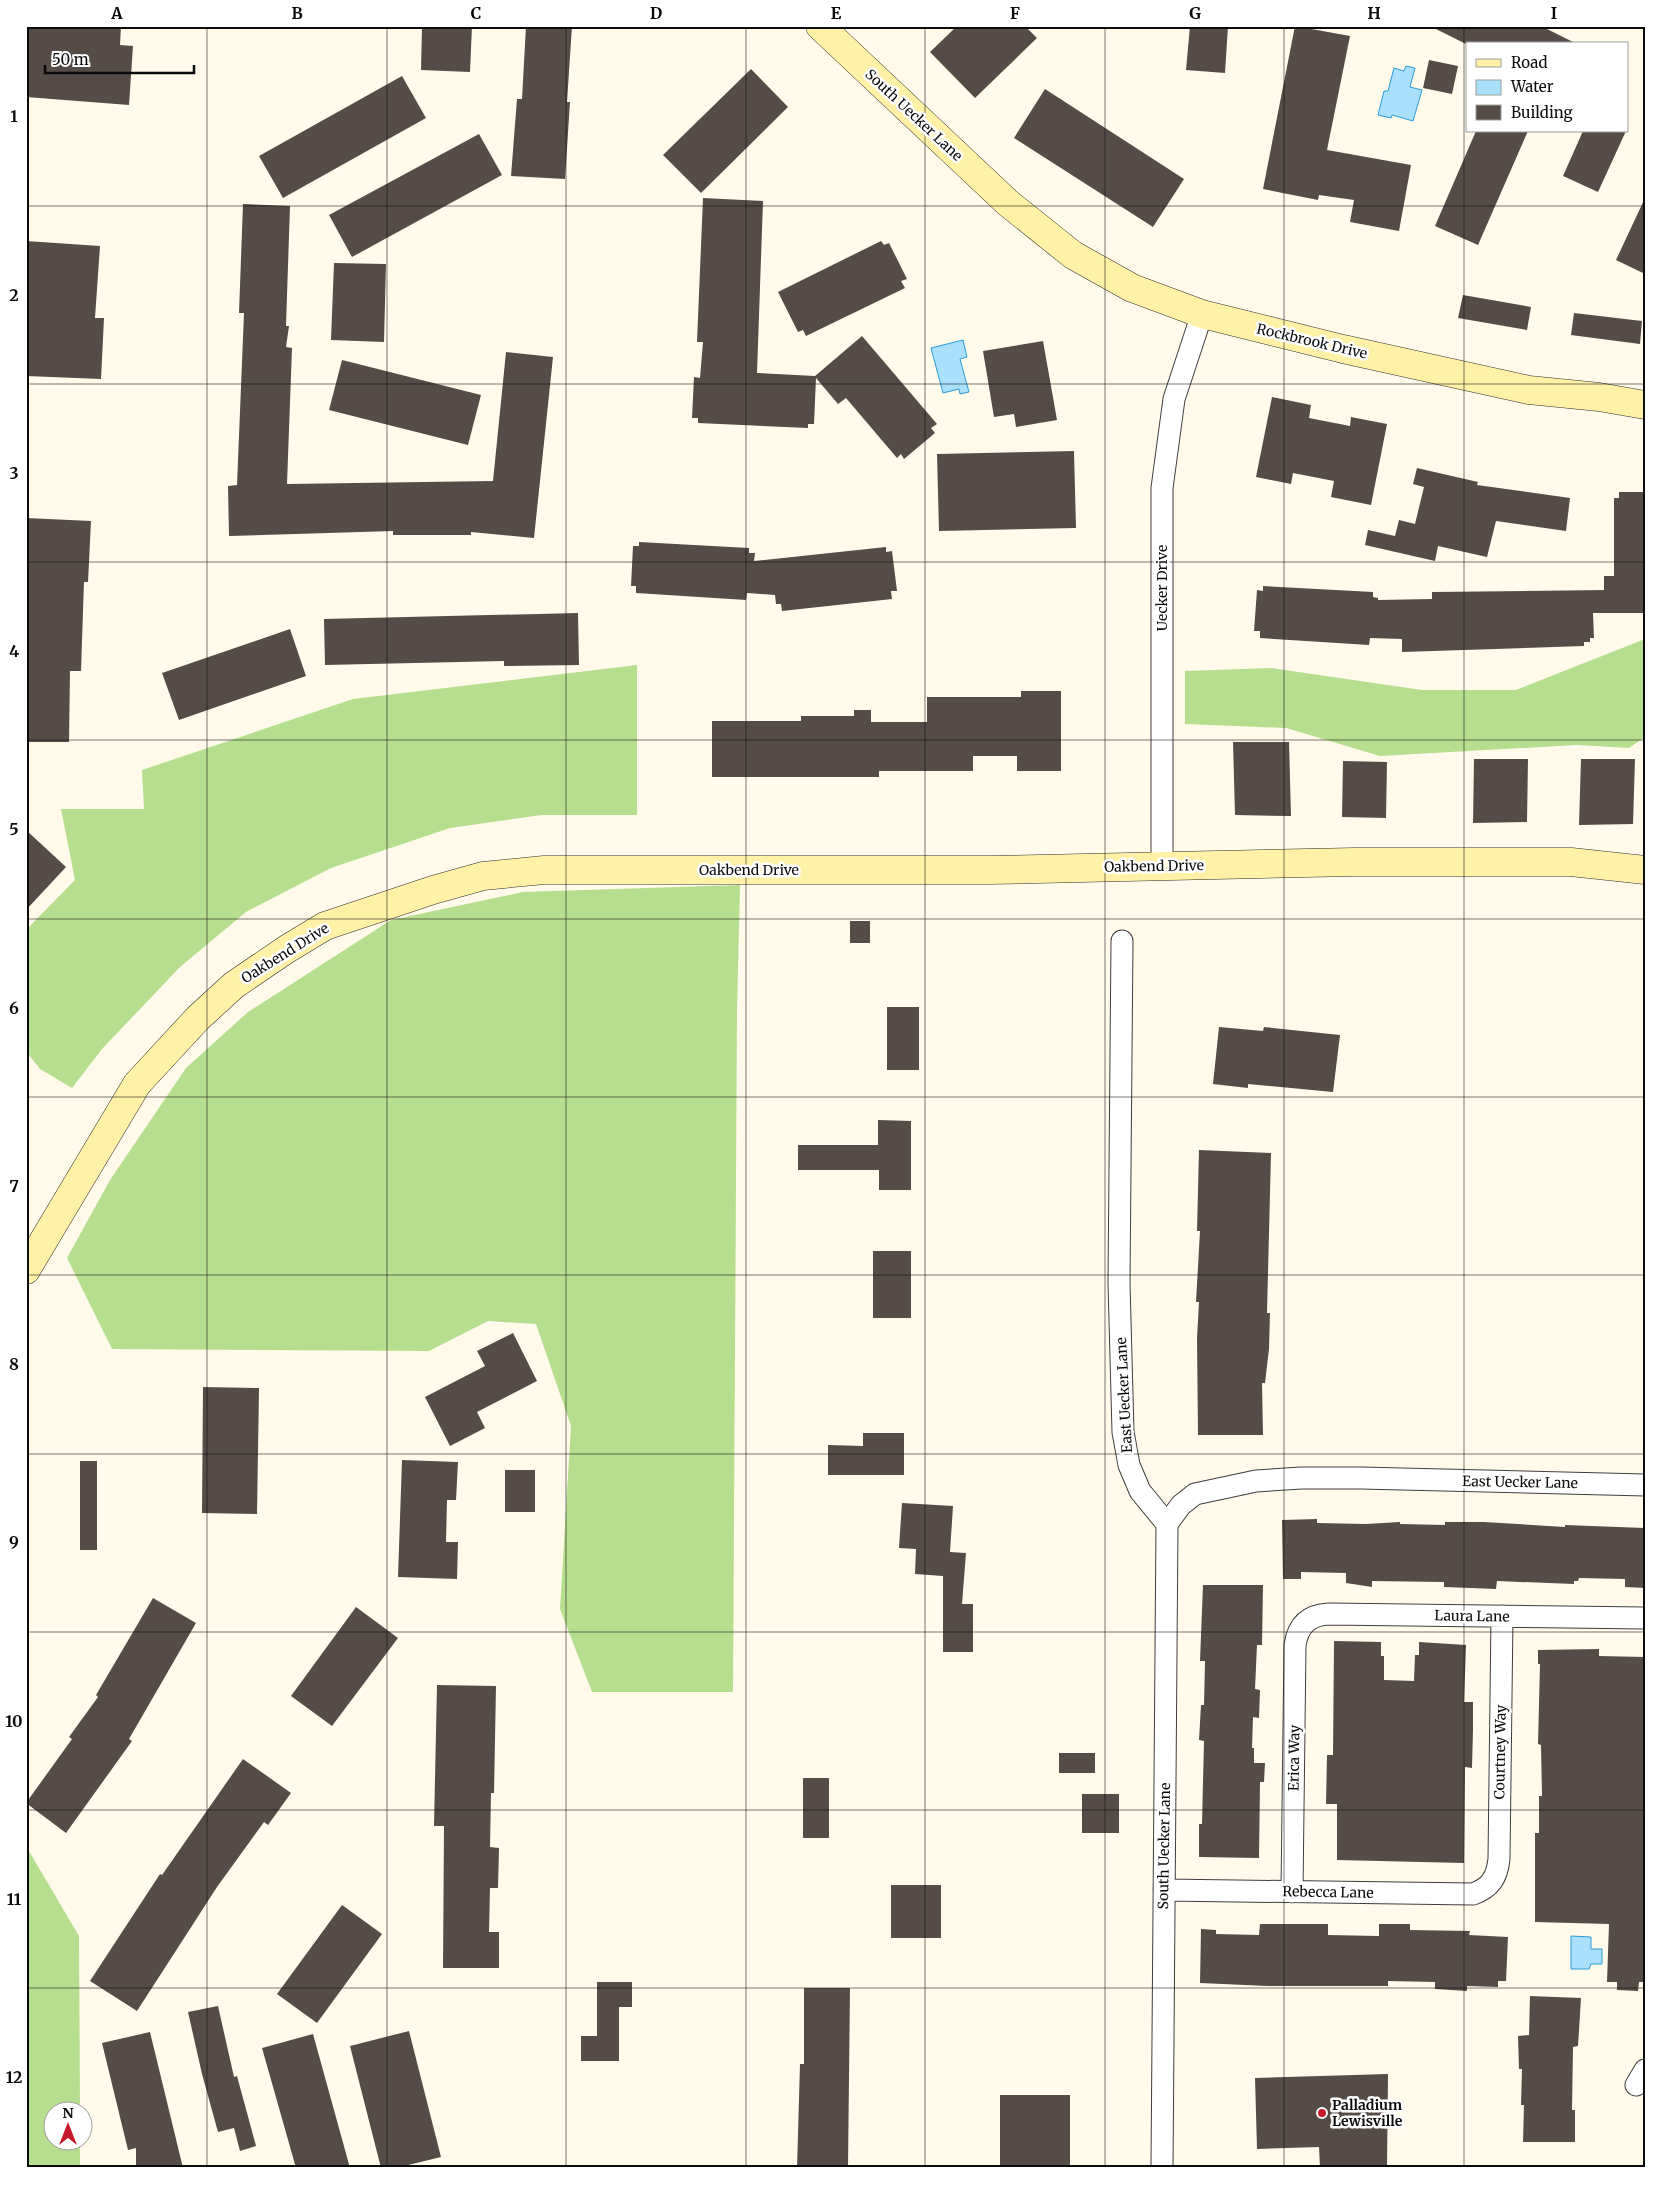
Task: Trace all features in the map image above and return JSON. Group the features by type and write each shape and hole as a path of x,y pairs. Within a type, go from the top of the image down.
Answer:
{"street":[{"name":"South Uecker Lane","path":"820,26 1008,203"},
{"name":"Rockbrook Drive","path":"1008,203 1073,255 1132,288 1202,314 1529,390 1599,397 1645,405"},
{"name":"Uecker Drive","path":"1162,867 1162,488 1174,399 1202,314"},
{"name":"Oakbend Drive","path":"26,1270 137,1084 198,1018 234,985 286,949 325,926 433,890 475,879 544,870 990,870 1354,862 1571,862 1645,870"},
{"name":"East Uecker Lane","path":"1122,941 1118,1283 1123,1432 1128,1465 1140,1490 1167,1524 1181,1505 1195,1494 1234,1485 1292,1478 1645,1485"},
{"name":"South Uecker Lane","path":"1162,2168 1167,1524"},
{"name":"Laura Lane","path":"1302,1626 1309,1619 1319,1614 1645,1618"},
{"name":"Courtney Way","path":"1489,1885 1495,1878 1498,1859 1502,1616"},
{"name":"Erica Way","path":"1292,1892 1295,1645 1297,1634 1302,1626"},
{"name":"Rebecca Lane","path":"1164,1890 1473,1894 1489,1885"}],"green space":[{"path":"1645,639 1645,737 1629,748 1577,745 1380,756 1286,728 1185,724 1185,671 1271,668 1422,690 1516,690"},
{"path":"637,665 637,815 541,815 450,828 331,868 246,912 180,967 102,1049 72,1088 40,1069 26,1051 26,930 75,880 61,809 144,809 142,770 353,699"},
{"path":"740,885 737,1012 733,1692 592,1692 560,1609 571,1426 536,1324 488,1321 429,1351 112,1349 67,1258 110,1180 186,1068 248,1012 391,920 523,892"},
{"path":"26,1846 79,1936 80,2102 42,2102 42,2152 80,2152 80,2168 26,2168"}],"water":[{"path":"1406,66 1415,68 1410,87 1422,90 1413,121 1392,115 1391,118 1378,115 1384,91 1388,91 1394,68 1404,71"},
{"path":"963,340 967,357 960,359 969,392 960,394 959,389 943,393 931,348"},
{"path":"1571,1936 1591,1937 1591,1949 1602,1949 1602,1964 1591,1964 1589,1969 1571,1969"}],"building":[{"path":"26,26 121,26 120,45 133,46 129,105 26,97"},
{"path":"422,26 472,26 470,72 421,70"},
{"path":"526,26 572,26 567,102 570,102 565,179 511,176 517,99 522,99"},
{"path":"957,26 1025,26 1037,38 975,98 930,52"},
{"path":"1190,26 1228,26 1225,73 1186,70"},
{"path":"1295,26 1350,36 1327,150 1411,165 1399,231 1350,222 1354,200 1319,195 1318,200 1263,189"},
{"path":"1430,26 1541,26 1573,42 1466,42 1466,44"},
{"path":"1429,60 1458,66 1452,94 1423,88"},
{"path":"751,69 788,107 701,193 663,155"},
{"path":"402,76 426,118 283,198 259,156"},
{"path":"1045,89 1184,179 1153,227 1014,138"},
{"path":"1476,132 1528,132 1478,245 1435,226"},
{"path":"1583,132 1626,132 1598,192 1563,176"},
{"path":"479,134 502,175 352,257 329,215"},
{"path":"703,198 763,201 757,373 815,376 862,336 937,424 931,428 935,433 904,459 901,454 897,458 846,398 838,404 816,378 814,424 808,424 808,428 698,423 698,418 692,418 694,377 700,378 703,342 697,342"},
{"path":"1645,198 1645,274 1616,260"},
{"path":"243,204 290,206 286,326 289,326 286,347 292,348 287,484 493,481 506,352 553,357 534,538 471,532 471,535 393,535 393,531 229,536 228,486 237,485 244,313 239,313"},
{"path":"26,241 100,246 95,318 104,318 101,379 26,376"},
{"path":"881,241 884,245 889,243 907,279 901,281 905,288 806,336 803,330 798,332 778,292"},
{"path":"334,263 386,264 384,342 331,340"},
{"path":"1463,295 1531,307 1527,330 1458,318"},
{"path":"1574,313 1642,321 1640,344 1571,335"},
{"path":"1043,341 1057,420 1016,427 1014,414 994,417 983,351"},
{"path":"342,360 481,395 468,445 329,410"},
{"path":"1272,397 1311,405 1309,418 1350,426 1351,417 1387,424 1371,505 1331,497 1334,481 1293,473 1291,484 1256,477"},
{"path":"1074,451 1076,528 939,531 937,454"},
{"path":"1417,468 1478,482 1477,485 1570,498 1566,531 1496,521 1487,557 1438,546 1435,561 1365,545 1368,530 1395,536 1399,520 1415,524 1424,487 1413,484"},
{"path":"1619,492 1645,492 1645,613 1593,613 1594,638 1590,638 1590,642 1584,642 1584,646 1402,652 1402,639 1370,638 1369,645 1260,638 1260,631 1254,631 1257,590 1263,591 1263,586 1373,592 1373,597 1378,598 1378,600 1432,599 1432,592 1604,590 1604,576 1614,576 1614,498 1619,498"},
{"path":"26,518 91,521 88,582 84,582 81,671 70,671 69,742 26,742"},
{"path":"639,542 749,548 749,553 755,553 754,561 886,547 886,552 892,551 897,591 891,591 892,599 782,611 781,604 776,604 775,595 747,593 746,600 636,593 636,586 631,586 633,546 639,546"},
{"path":"578,613 579,665 504,666 504,661 325,665 324,619"},
{"path":"290,629 306,676 179,720 162,673"},
{"path":"1021,691 1061,691 1061,771 1017,771 1017,756 973,756 973,771 879,771 879,777 712,777 712,721 801,721 801,716 854,716 854,710 871,710 871,722 927,722 927,697 1021,697"},
{"path":"1233,742 1289,742 1291,816 1235,815"},
{"path":"1474,759 1528,759 1527,822 1473,823"},
{"path":"1581,759 1635,759 1633,824 1579,825"},
{"path":"1343,761 1387,762 1386,818 1342,817"},
{"path":"26,830 66,867 26,910"},
{"path":"850,921 870,921 870,943 850,943"},
{"path":"887,1007 919,1007 919,1070 887,1070"},
{"path":"1219,1027 1263,1031 1264,1027 1340,1035 1333,1092 1248,1084 1248,1088 1213,1084"},
{"path":"878,1120 911,1121 911,1190 879,1190 879,1170 798,1170 798,1145 878,1145"},
{"path":"1199,1150 1271,1153 1267,1313 1270,1313 1269,1349 1265,1383 1262,1383 1263,1435 1198,1435 1197,1338 1199,1302 1196,1302 1200,1231 1197,1231"},
{"path":"873,1251 911,1251 911,1318 873,1318"},
{"path":"513,1333 537,1381 477,1412 485,1428 450,1446 425,1397 485,1366 477,1351"},
{"path":"203,1387 259,1388 257,1514 202,1513"},
{"path":"863,1433 904,1433 904,1475 828,1475 828,1445 863,1446"},
{"path":"402,1460 458,1462 456,1500 447,1500 446,1542 458,1542 457,1579 398,1577"},
{"path":"80,1461 97,1461 97,1550 80,1550"},
{"path":"505,1470 535,1470 535,1512 505,1512"},
{"path":"902,1503 953,1506 950,1552 966,1553 962,1604 973,1604 973,1652 943,1652 943,1576 915,1574 916,1549 899,1548"},
{"path":"1317,1519 1317,1523 1366,1524 1400,1522 1400,1524 1445,1525 1445,1522 1484,1522 1565,1527 1565,1525 1645,1528 1645,1588 1625,1587 1625,1579 1579,1578 1578,1581 1574,1581 1574,1584 1497,1581 1496,1589 1444,1587 1444,1582 1372,1581 1372,1587 1346,1583 1346,1573 1301,1572 1301,1579 1283,1579 1282,1520"},
{"path":"1203,1585 1263,1585 1262,1645 1257,1645 1255,1689 1260,1690 1259,1718 1253,1717 1252,1748 1254,1748 1254,1763 1265,1763 1264,1782 1260,1782 1259,1858 1199,1857 1199,1824 1202,1824 1204,1741 1199,1740 1201,1705 1204,1705 1205,1661 1200,1661"},
{"path":"153,1598 196,1623 129,1739 132,1741 66,1833 26,1803 72,1739 69,1737 98,1697 96,1695"},
{"path":"356,1607 398,1638 332,1726 291,1696"},
{"path":"1334,1641 1381,1642 1381,1656 1384,1656 1384,1680 1414,1681 1415,1655 1419,1655 1419,1642 1466,1645 1464,1702 1473,1702 1473,1730 1472,1768 1465,1767 1464,1863 1337,1860 1337,1804 1326,1804 1327,1755 1333,1755"},
{"path":"1599,1649 1599,1656 1645,1657 1645,1982 1639,1982 1638,1991 1617,1990 1617,1982 1607,1982 1609,1924 1535,1922 1535,1833 1539,1833 1539,1796 1542,1796 1541,1745 1538,1744 1540,1664 1538,1664 1538,1650"},
{"path":"437,1685 496,1686 494,1793 491,1793 490,1847 499,1848 498,1888 490,1888 489,1932 499,1932 499,1968 443,1968 444,1826 434,1826"},
{"path":"1059,1753 1095,1753 1095,1773 1059,1773"},
{"path":"243,1759 291,1793 268,1825 264,1822 217,1887 137,2011 90,1981 160,1874 162,1875"},
{"path":"803,1778 829,1778 829,1838 803,1838"},
{"path":"1082,1794 1119,1794 1119,1833 1082,1833"},
{"path":"891,1885 941,1885 941,1938 891,1938"},
{"path":"342,1905 382,1934 317,2023 277,1994"},
{"path":"1260,1924 1328,1924 1328,1935 1379,1936 1379,1924 1410,1924 1410,1930 1470,1931 1469,1935 1508,1937 1506,1981 1498,1981 1498,1987 1467,1986 1467,1991 1435,1989 1435,1982 1388,1981 1388,1986 1268,1986 1200,1983 1201,1929 1216,1930 1216,1934 1259,1935"},
{"path":"597,1982 632,1982 632,2007 619,2007 619,2061 581,2061 581,2036 597,2036"},
{"path":"804,1988 850,1988 848,2168 797,2168 800,2064 804,2064"},
{"path":"1530,1996 1581,1998 1578,2046 1573,2047 1572,2110 1575,2110 1575,2142 1523,2142 1524,2105 1521,2105 1522,2069 1519,2069 1518,2036 1529,2035"},
{"path":"218,2006 234,2077 237,2076 256,2146 240,2151 234,2128 218,2132 188,2012"},
{"path":"409,2031 441,2157 396,2168 381,2168 350,2046"},
{"path":"150,2032 183,2168 136,2168 136,2148 128,2150 102,2043"},
{"path":"313,2034 350,2168 296,2168 262,2048"},
{"name":"Palladium Lewisville","path":"1388,2074 1387,2168 1320,2168 1319,2147 1257,2149 1255,2078"},
{"path":"1000,2095 1070,2095 1070,2168 1000,2168"}],"place":[{"name":"Palladium Lewisville","path":"1322,2113"}]}
